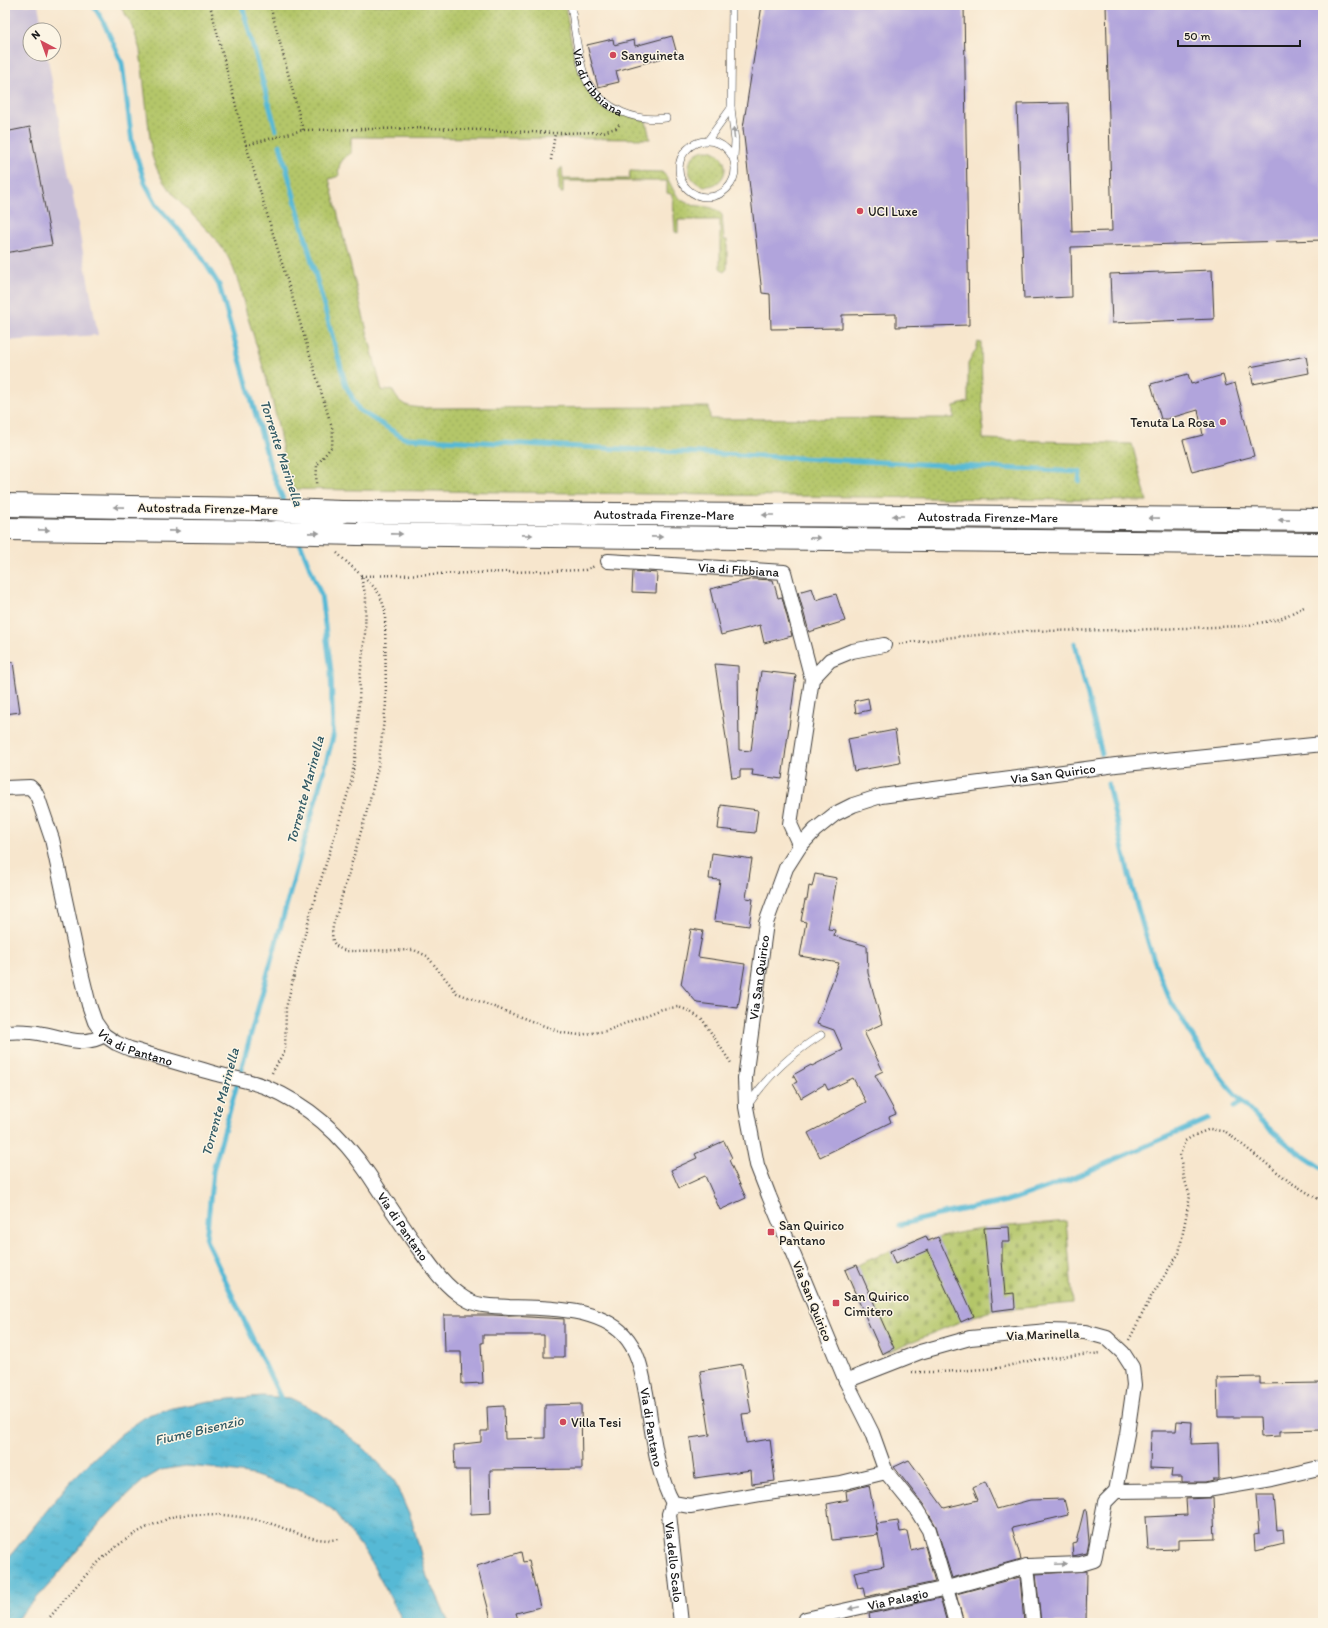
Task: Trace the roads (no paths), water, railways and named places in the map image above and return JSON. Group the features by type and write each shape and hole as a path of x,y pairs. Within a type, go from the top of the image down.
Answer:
{"highway":[{"name":"Autostrada Firenze-Mare","path":"5,505 256,509 342,512 1323,520"},
{"name":"Autostrada Firenze-Mare","path":"5,529 1323,544"}],"street":[{"name":"Via di Fibbiana","path":"608,561 784,572 812,678"},
{"path":"800,846 790,824 812,678 830,660 852,651 884,646"},
{"name":"Via San Quirico","path":"956,1623 929,1530 916,1509 886,1472 872,1433 846,1381 757,1165 746,1107 745,1078 766,923 786,868 800,846 815,830 835,814 853,804 881,796 1116,765 1323,744"},
{"name":"Via di Pantano","path":"5,788 30,787 38,798 52,839 89,1006 95,1022 104,1035 116,1043 130,1049 265,1087 294,1102 320,1119 342,1140 367,1172 400,1224 435,1271 464,1299 484,1306 541,1308 587,1314 612,1325 625,1336 636,1353 643,1376 662,1480 673,1502"},
{"path":"5,1032 29,1032 79,1042 97,1040 104,1035"},
{"name":"Via Marinella","path":"846,1381 920,1352 970,1338 1048,1331 1085,1332 1107,1338 1123,1353 1132,1367 1134,1385 1127,1434 1116,1492 1105,1502 1094,1560 1081,1564 1027,1566 947,1588"},
{"path":"1116,1492 1208,1490 1272,1480 1323,1467"},
{"path":"673,1502 690,1506 760,1494 841,1483 886,1472"},
{"name":"Via dello Scalo","path":"673,1502 669,1514 681,1623"},
{"path":"1027,1566 1033,1623"},
{"name":"Via Palagio","path":"806,1623 806,1619 947,1588"}],"lane":[{"name":"Via di Fibbiana","path":"571,5 579,52 588,83 602,99 615,110 656,120 666,118"},
{"path":"732,5 731,108 735,141 735,174 730,185 721,194 714,197 705,198 689,191 679,176 680,159 691,145 699,142 708,140 723,145 734,158"},
{"path":"708,140 731,108"},
{"path":"746,1107 762,1085 796,1051 821,1035"}],"water":[{"name":"Fiume Bisenzio","path":"262,1396 290,1398 309,1407 330,1421 366,1450 393,1478 412,1521 427,1577 436,1593 449,1623 404,1623 366,1553 333,1510 314,1497 253,1475 210,1468 186,1466 161,1470 144,1480 99,1524 47,1587 13,1623 5,1623 5,1562 70,1482 121,1434 148,1415 172,1408 210,1401"}],"waterway":[{"name":"Torrente Marinella","path":"93,5 103,21 122,63 132,142 145,183 158,207 197,250 219,285 272,472 285,504"},
{"path":"242,5 276,130"},
{"path":"280,145 346,386 359,410 404,438 1080,472 1079,481"},
{"name":"Torrente Marinella","path":"283,1403 206,1240 213,1171 333,737 331,671 321,595 298,538"},
{"path":"1075,643 1102,754"},
{"path":"1108,784 1126,864 1140,917 1157,969 1169,998 1197,1044 1244,1104 1282,1139 1323,1169"},
{"path":"1234,1107 1242,1102"},
{"path":"899,1225 946,1213 1008,1201 1066,1181 1208,1119"}],"place":[{"name":"Sanguineta","path":"613,55"},
{"name":"UCI Luxe","path":"860,211"},
{"name":"Tenuta La Rosa","path":"1223,422"},
{"name":"San Quirico Pantano","path":"771,1232"},
{"name":"San Quirico Cimitero","path":"836,1303"},
{"name":"Villa Tesi","path":"563,1422"}]}
